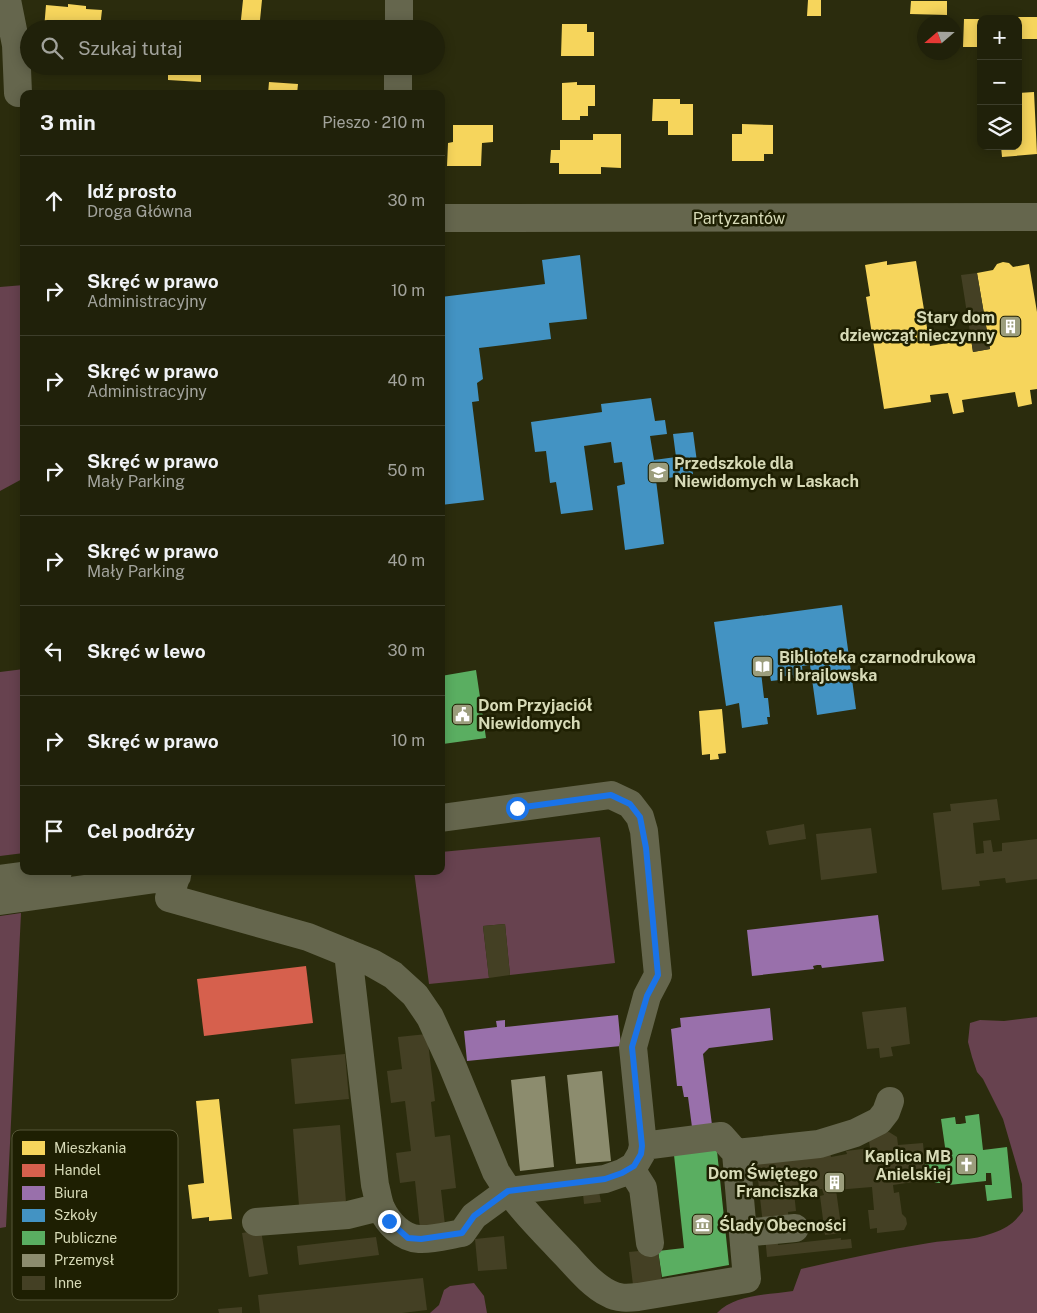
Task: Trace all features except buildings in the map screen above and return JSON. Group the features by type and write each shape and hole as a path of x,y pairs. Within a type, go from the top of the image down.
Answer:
{"street":[{"path":"7,0 16,45 14,92"},
{"path":"399,0 399,20"},
{"path":"398,75 398,90"},
{"name":"Partyzantów","path":"445,218 1037,217"},
{"path":"445,817 611,795 630,804 640,817 644,831 658,975 647,996 632,1047 637,1157 650,1243"},
{"path":"0,879 29,875"},
{"path":"0,900 175,882 308,937 348,953 372,963 393,975 414,995 430,1018 496,1172 508,1191 530,1217 599,1288 620,1298 638,1297 747,1279 736,1152 721,1136 637,1157 605,1179 508,1191 474,1216 462,1233 421,1239 408,1238 400,1232 389,1221 380,1207 375,1185 348,953"},
{"path":"736,1152 819,1144 855,1133 878,1121 886,1112 890,1101"},
{"path":"256,1222 348,1215 380,1207"},
{"path":"743,1233 795,1228"}],"shaded area":[{"path":"20,285 20,480 0,491 0,287"},
{"path":"20,670 20,854 0,856 0,672"},
{"path":"600,837 615,963 510,975 505,924 483,926 489,978 429,984 415,875 445,875 445,852"},
{"path":"21,913 6,1227 0,1228 0,916"},
{"path":"1037,1017 1037,1313 717,1313 733,1302 752,1296 793,1291 801,1269 913,1246 985,1236 1013,1222 1023,1211 1022,1184 1003,1119 983,1079 977,1072 972,1057 968,1042 970,1023 980,1020 1004,1021"},
{"path":"474,1283 484,1296 487,1313 430,1313 439,1305 444,1290 450,1286"}],"place":[{"name":"Stary dom dziewcząt nieczynny","path":"1011,326"},
{"name":"Przedszkole dla Niewidomych w Laskach","path":"658,472"},
{"name":"Biblioteka czarnodrukowa i i brajlowska","path":"763,666"},
{"name":"Dom Przyjaciół Niewidomych","path":"462,714"},
{"name":"Kaplica MB Anielskiej","path":"967,1165"},
{"name":"Dom Świętego Franciszka","path":"834,1182"},
{"name":"Ślady Obecności","path":"703,1225"}],"route":[{"path":"389,1221 408,1238 421,1239 462,1233 474,1216 508,1191 605,1179 631,1169 641,1154 642,1146 632,1047 647,996 658,975 646,848 640,817 630,804 611,795 517,808"}]}
